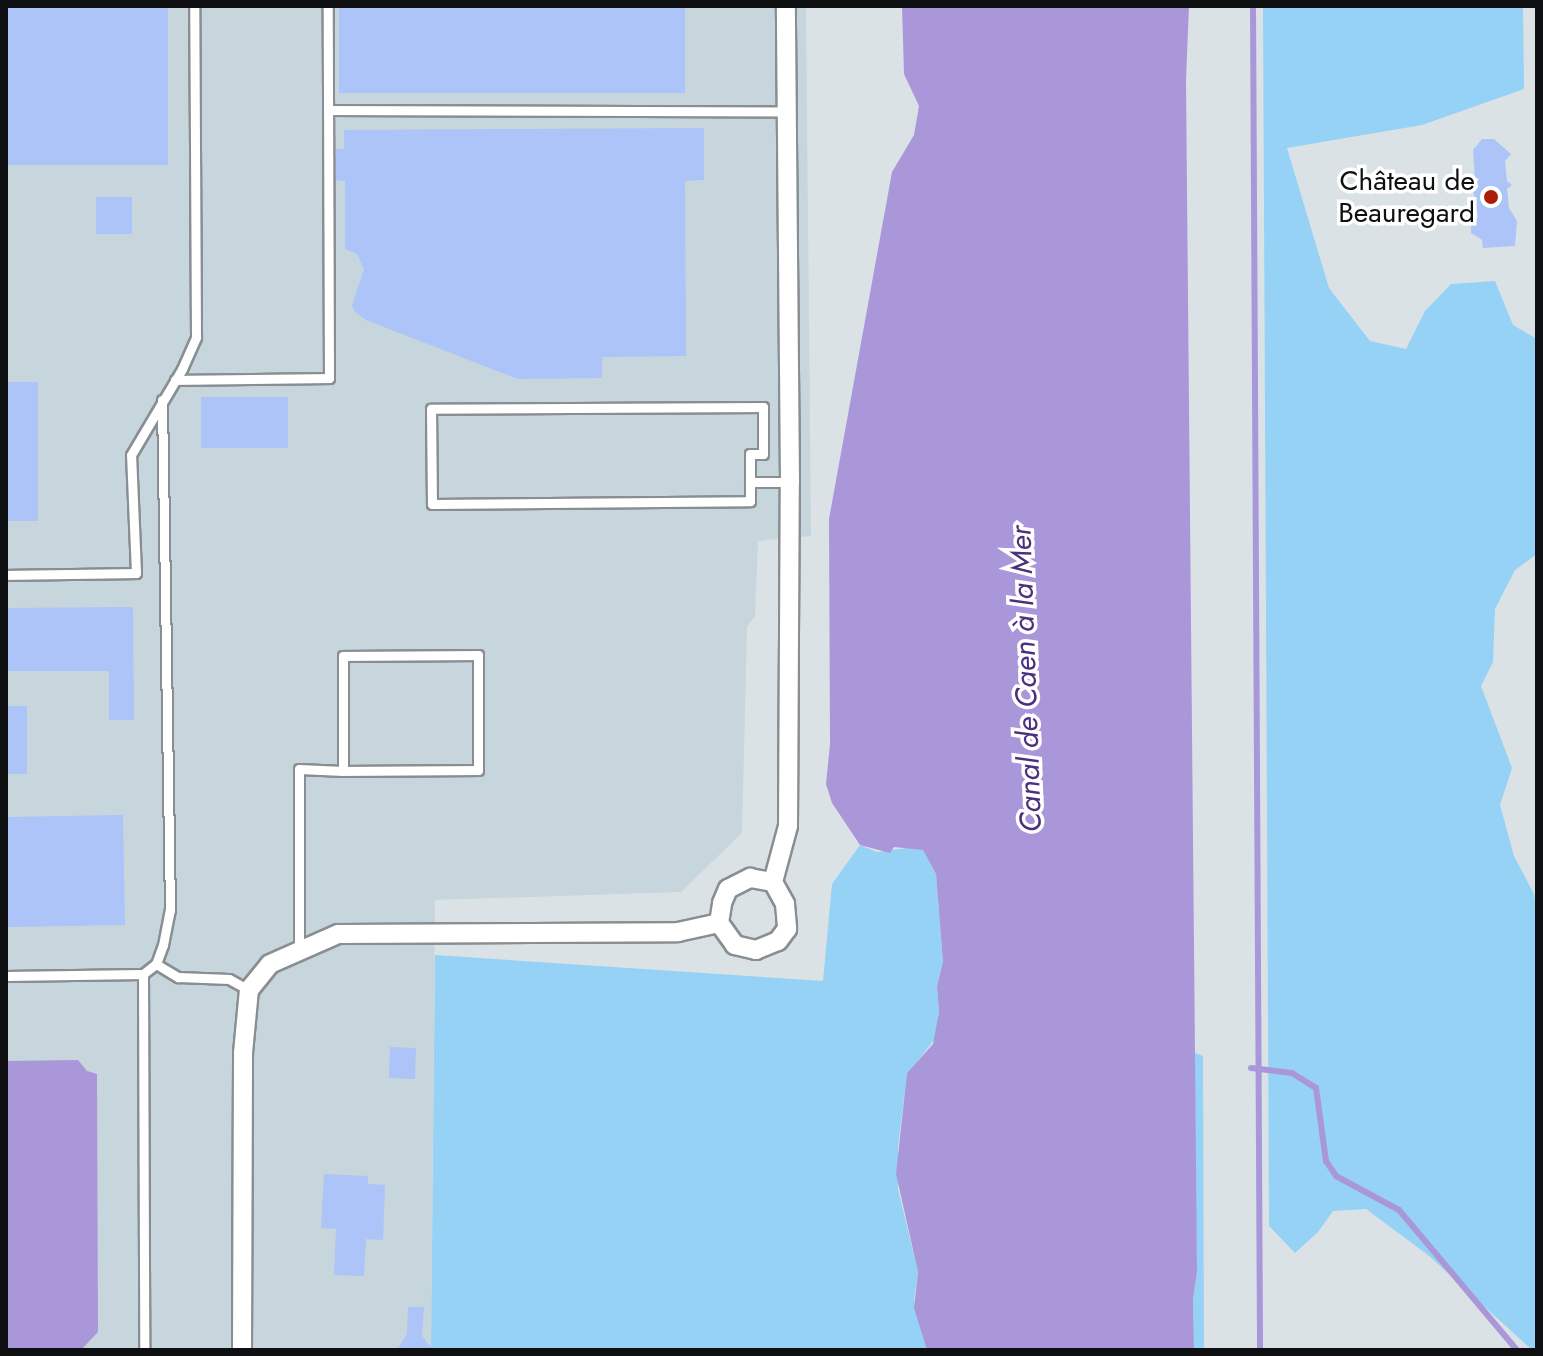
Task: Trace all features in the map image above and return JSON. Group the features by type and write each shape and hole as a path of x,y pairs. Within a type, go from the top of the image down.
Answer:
{"street":[{"path":"773,882 750,878 728,889 719,923 735,945 756,950 778,941 787,929 785,904 773,882 788,826 790,482 786,6"},
{"path":"242,1350 243,1053 249,990 270,964 338,934 678,932 719,923"}],"lane":[{"path":"6,575 136,573 131,455 196,337 194,6"},
{"path":"175,380 329,378 328,6"},
{"path":"328,110 787,112"},
{"path":"6,976 143,974 156,964 170,910 162,400"},
{"path":"763,407 763,454 750,454 750,482 750,501 432,504 431,409 763,407"},
{"path":"750,482 790,482"},
{"path":"299,949 299,769 343,771 478,770 478,655 343,656 343,771"},
{"path":"156,964 178,977 229,979 249,990"},
{"path":"143,974 144,1350"}],"shaded area":[{"path":"6,6 806,6 811,536 758,541 755,616 747,627 742,833 681,892 435,900 431,1350 6,1350"},
{"path":"1263,6 1523,6 1524,89 1422,125 1287,148 1329,288 1370,341 1406,349 1425,311 1451,284 1495,281 1513,325 1537,339 1537,554 1515,570 1495,609 1493,662 1481,686 1512,768 1500,805 1514,856 1534,894 1537,917 1537,1350 1532,1350 1428,1255 1366,1209 1333,1211 1318,1232 1295,1253 1269,1226"},
{"path":"860,845 877,852 914,847 923,850 936,874 943,962 937,986 939,1012 935,1039 907,1074 898,1147 898,1189 918,1272 914,1300 927,1350 431,1350 435,955 823,981 832,884"},
{"path":"1193,1052 1203,1056 1204,1350 1194,1350 1193,1299 1197,1272"}],"water":[{"name":"Canal de Caen à la Mer","path":"902,6 1189,6 1186,80 1197,1272 1193,1299 1194,1350 927,1350 914,1308 918,1272 896,1174 907,1073 933,1044 939,1012 937,986 943,962 936,874 923,850 894,847 890,853 860,845 832,803 826,784 830,744 829,519 892,172 914,135 919,106 904,74"},
{"path":"78,1060 87,1071 97,1074 98,1332 81,1350 6,1350 6,1061"}],"building":[{"path":"6,6 168,6 168,165 6,165"},
{"path":"339,6 685,6 685,93 339,93"},
{"path":"704,128 704,180 685,181 686,356 602,357 602,378 518,379 366,320 355,312 352,305 364,269 357,254 345,249 345,181 336,180 336,149 344,149 344,130"},
{"name":"Château de Beauregard","path":"1482,139 1494,139 1511,154 1505,161 1507,181 1512,185 1507,189 1509,208 1517,221 1515,246 1483,248 1482,240 1471,233 1471,226 1478,217 1472,184 1475,180 1473,150"},
{"path":"96,197 132,197 132,234 96,234"},
{"path":"6,382 38,382 38,521 6,521"},
{"path":"201,397 288,397 288,448 201,448"},
{"path":"133,607 134,720 109,720 109,671 6,671 6,608"},
{"path":"6,706 27,706 27,774 6,774"},
{"path":"123,815 125,925 8,927 6,817"},
{"path":"390,1047 416,1048 415,1079 389,1078"},
{"path":"324,1174 368,1176 368,1184 385,1185 383,1240 366,1239 364,1276 334,1275 336,1229 321,1228"},
{"path":"408,1307 424,1307 422,1336 433,1350 397,1350 407,1334"}],"waterway":[{"path":"1253,6 1260,1350"},
{"path":"1251,1068 1292,1073 1316,1088 1326,1161 1336,1176 1399,1210 1517,1350"}],"place":[{"name":"Château de Beauregard","path":"1491,197"}]}
